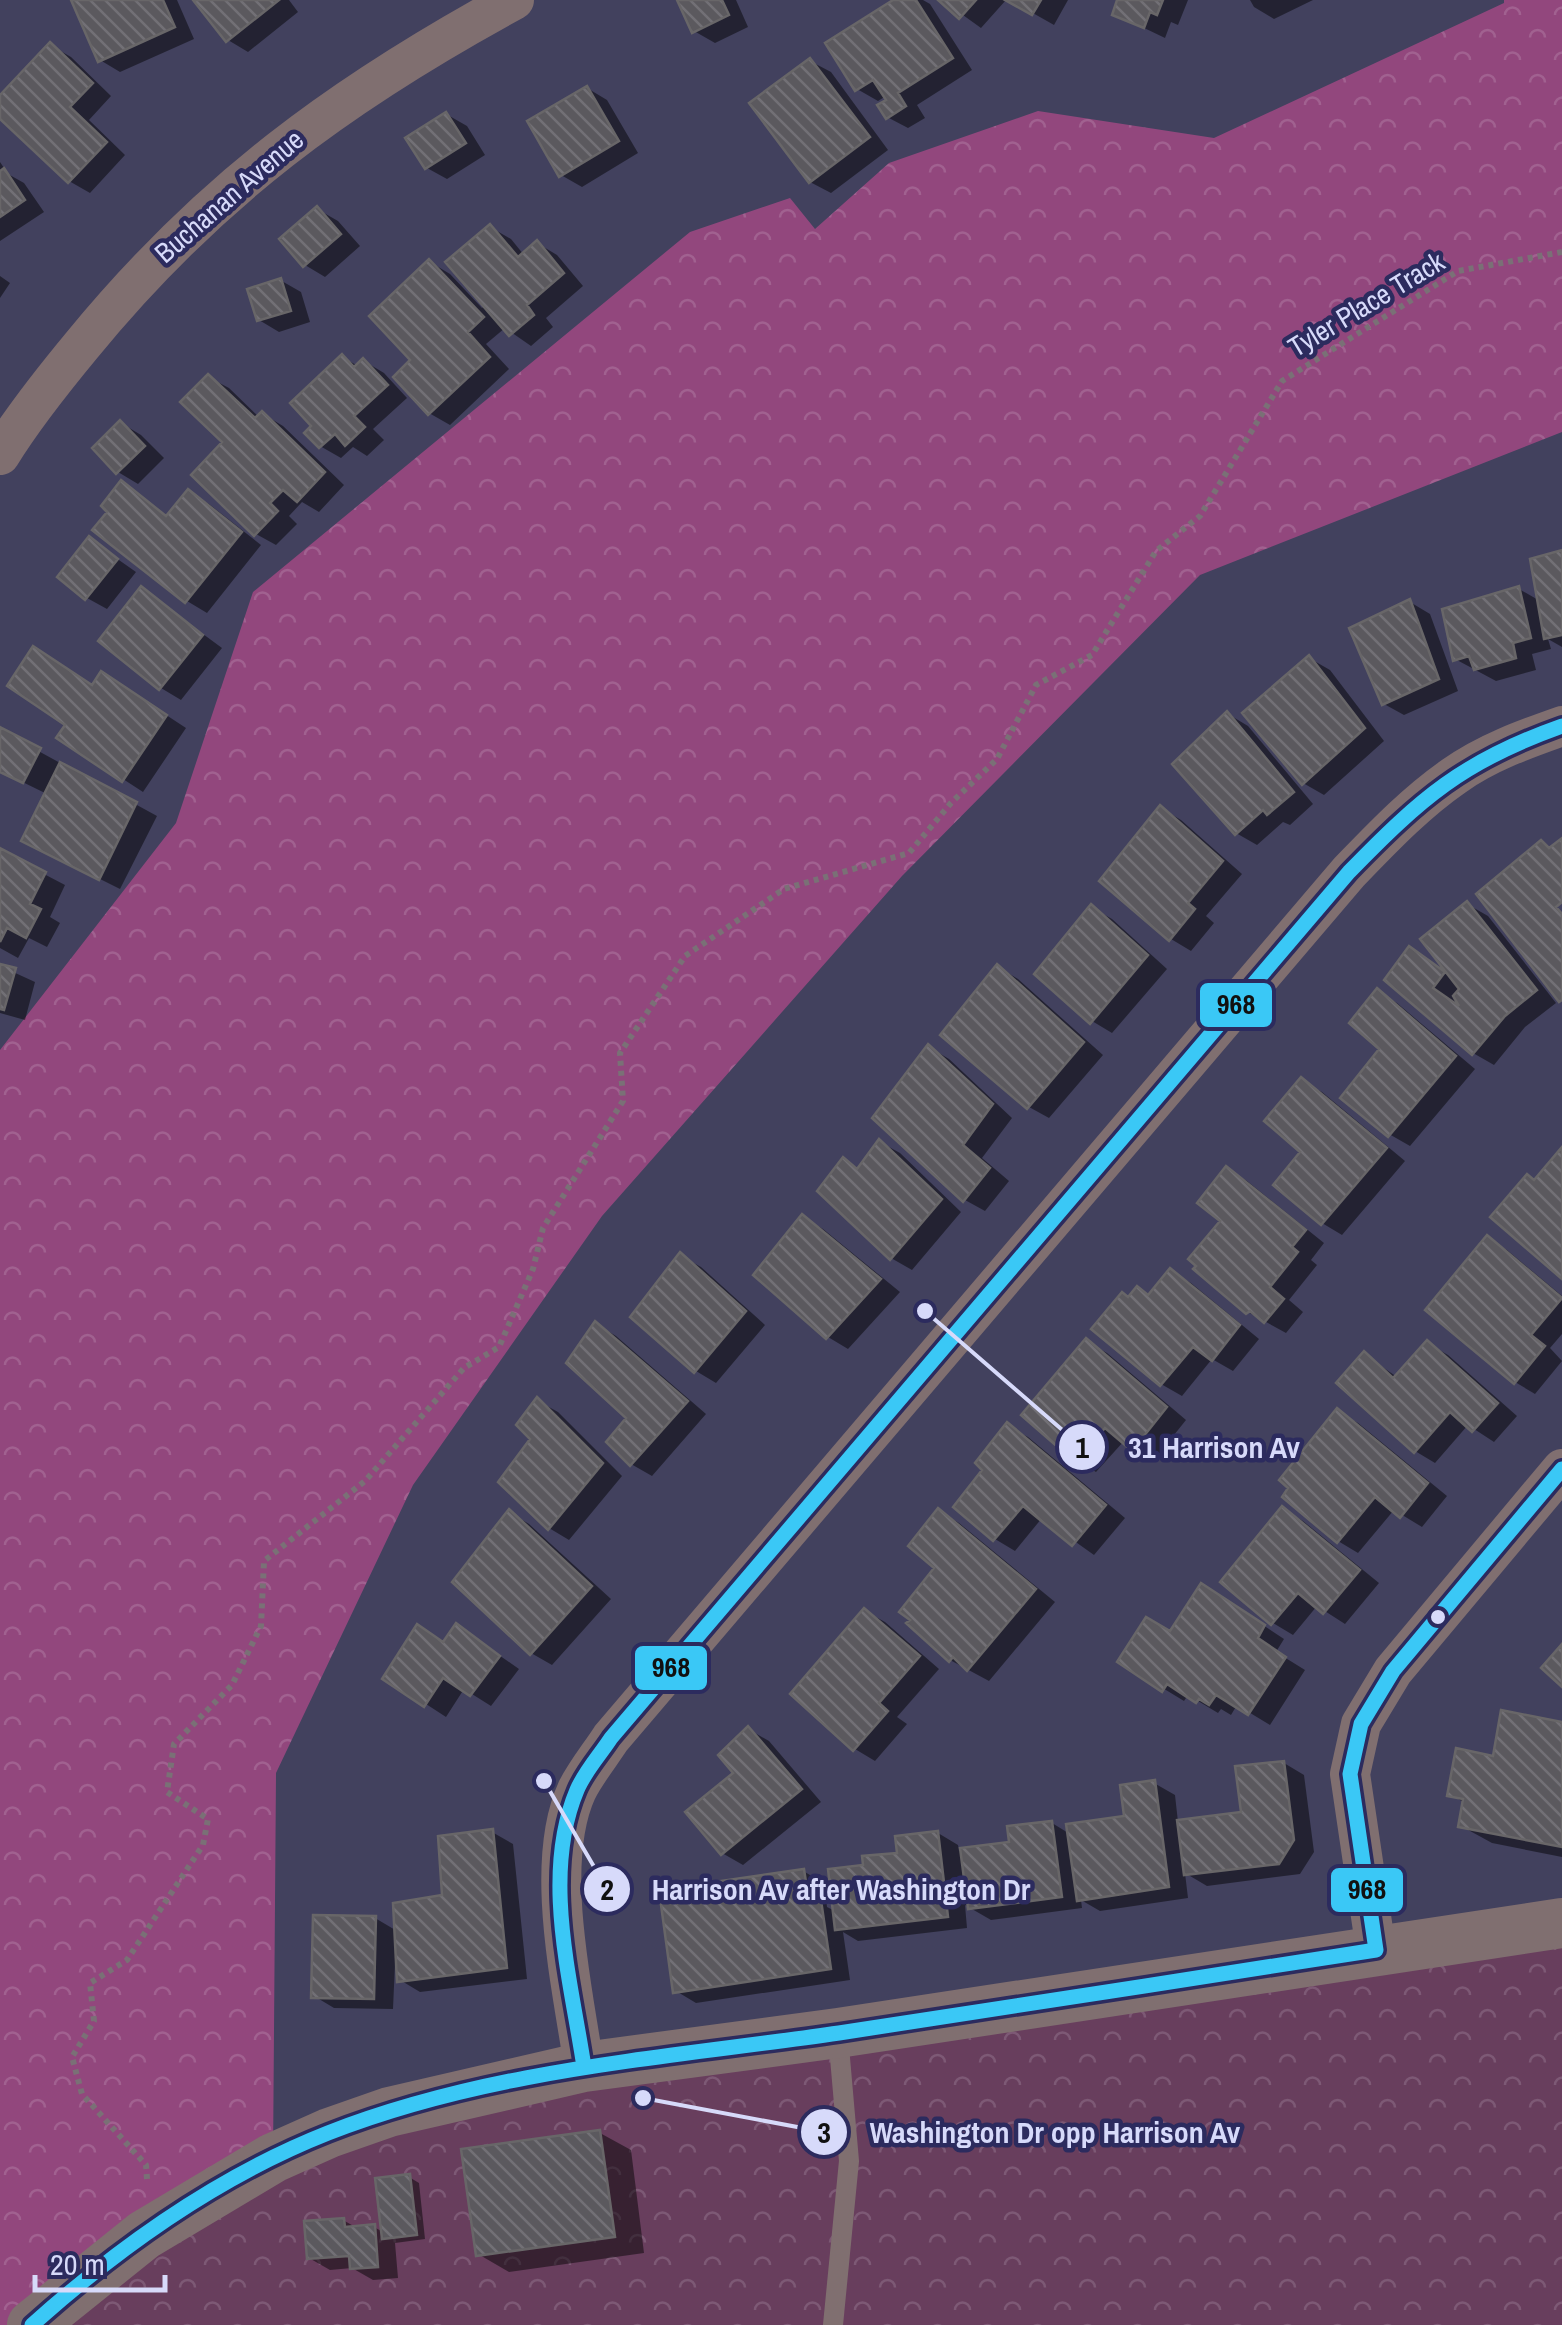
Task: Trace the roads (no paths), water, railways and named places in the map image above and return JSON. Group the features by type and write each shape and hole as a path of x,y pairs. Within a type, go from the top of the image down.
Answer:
{"street":[{"name":"Buchanan Avenue","path":"0,455 51,382 148,266 213,204 288,141 352,96 514,0"},
{"path":"584,2068 562,1896 562,1844 577,1791 611,1738 1349,872 1402,818 1456,774 1522,740 1562,726"},
{"path":"1376,1950 1350,1774 1361,1724 1393,1671 1562,1469"},
{"path":"32,2325 144,2235 273,2158 329,2132 389,2112 584,2068 1562,1922"}],"lane":[{"path":"834,2325 849,2161 838,2032"}],"place":[{"name":"31 Harrison Av","path":"925,1311"},
{"name":"Harrison Av after Washington Dr","path":"544,1781"},
{"name":"Washington Dr opp Harrison Av","path":"643,2098"}]}
